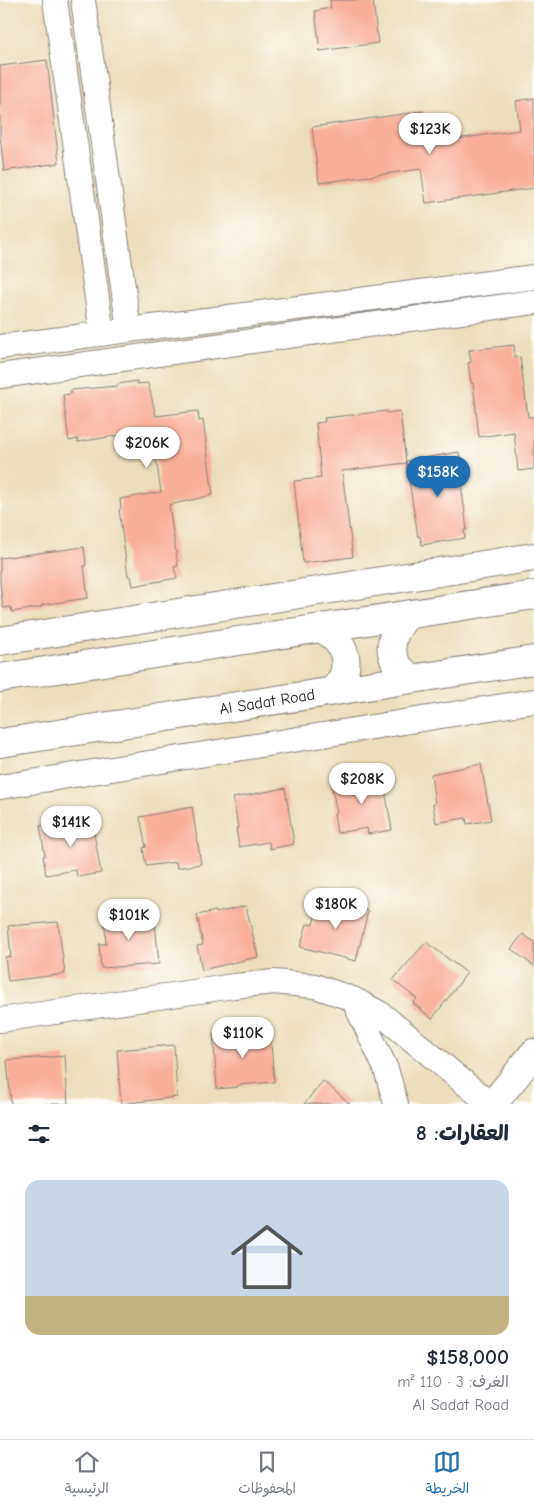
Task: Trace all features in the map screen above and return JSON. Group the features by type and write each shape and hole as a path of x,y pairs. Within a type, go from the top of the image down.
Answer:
{"main road":[{"path":"0,641 534,557"},
{"path":"0,678 534,595"},
{"path":"407,615 395,630 392,648 398,665 412,679"},
{"path":"322,628 337,639 345,656 344,674 333,691"},
{"name":"Al Sadat Road","path":"0,743 534,660"},
{"path":"492,1104 534,1053"}],"street":[{"path":"55,0 102,334"},
{"path":"83,0 129,330"},
{"path":"534,277 10,346 11,375 534,302"},
{"path":"211,319 214,347"},
{"path":"0,787 534,701"},
{"path":"0,1020 234,986 274,982 315,986 353,999 381,1014 492,1104"},
{"path":"353,999 386,1069 396,1104"}],"building":[{"path":"330,0 373,0 378,43 320,51 315,11 331,8"},
{"path":"47,60 59,163 4,171 0,136 0,66"},
{"path":"534,98 534,188 426,203 421,169 319,183 312,127 423,111 428,143 520,130 516,101"},
{"path":"514,345 515,358 520,357 528,417 534,417 534,469 518,471 514,432 479,437 473,383 471,383 468,363 471,362 469,350"},
{"path":"137,381 137,384 148,383 156,416 198,411 199,421 203,420 213,495 169,505 178,566 174,567 177,578 133,586 131,576 128,576 119,510 121,508 120,499 161,492 152,430 78,442 78,439 69,441 63,395 71,394 71,390 118,386 118,384"},
{"path":"387,411 387,413 400,411 406,463 342,471 353,557 303,563 294,481 321,478 316,423 325,422 324,418"},
{"path":"459,452 467,530 464,530 465,538 422,545 420,536 418,537 406,461"},
{"path":"84,547 88,598 41,605 42,607 12,612 11,607 3,608 0,584 0,558"},
{"path":"481,764 491,820 467,824 466,818 436,823 431,774"},
{"path":"382,773 392,830 368,834 367,828 337,833 334,814 337,813 331,783"},
{"path":"285,788 294,844 270,849 269,842 239,847 233,798"},
{"path":"192,807 201,864 177,868 176,862 146,866 143,848 146,847 140,817"},
{"path":"91,816 101,873 77,877 76,870 46,875 40,826"},
{"path":"320,896 368,911 356,961 300,947 307,924 313,925"},
{"path":"246,906 258,957 202,970 197,946 203,945 197,915"},
{"path":"123,912 123,915 154,912 159,964 101,968 99,944 106,944 104,914"},
{"path":"58,922 65,974 8,981 5,957 11,956 8,926"},
{"path":"523,934 534,942 534,966 511,949"},
{"path":"426,942 467,973 432,1019 413,1003 417,999 393,980"},
{"path":"270,1030 274,1082 217,1089 213,1034"},
{"path":"174,1045 177,1097 121,1104 117,1050"},
{"path":"65,1056 68,1104 11,1104 7,1060"},
{"path":"323,1081 350,1104 304,1104"}]}
